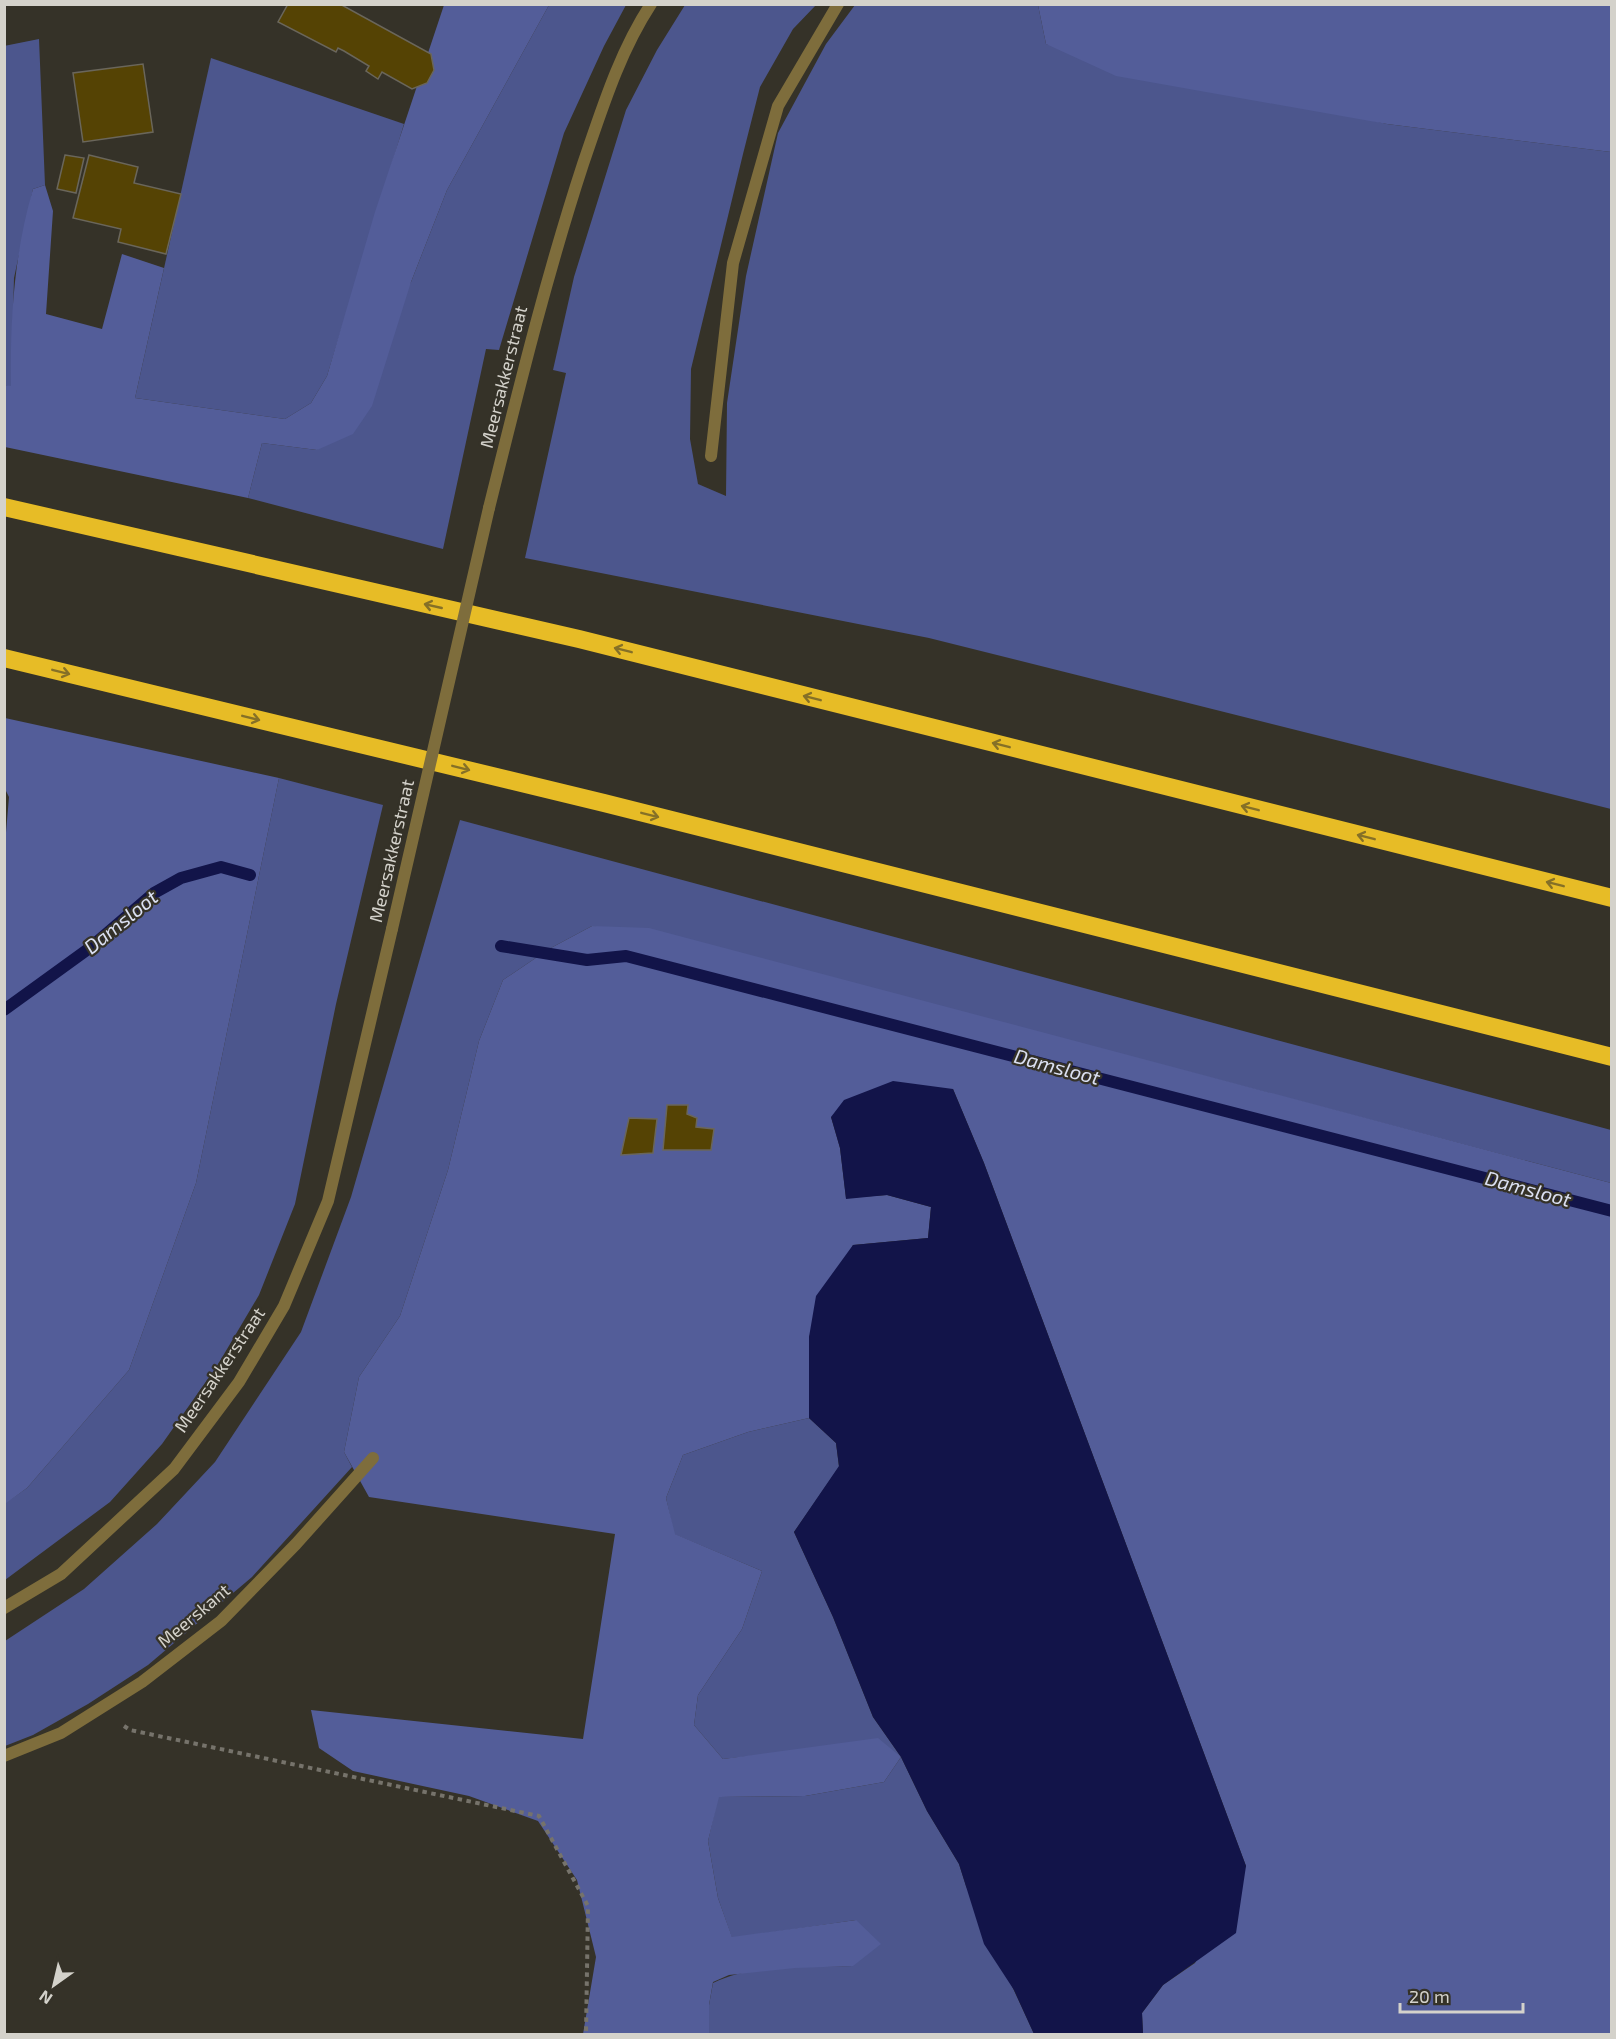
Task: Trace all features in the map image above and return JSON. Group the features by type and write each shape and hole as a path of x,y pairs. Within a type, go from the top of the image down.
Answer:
{"highway":[{"path":"4,507 579,639 1611,898"},
{"path":"4,658 604,803 1611,1057"}],"street":[{"name":"Meersakkerstraat","path":"4,1608 61,1574 174,1469 239,1382 285,1306 328,1201 489,507 554,252 604,104 632,34 651,4"},
{"path":"711,456 732,263 778,106 838,4"},
{"name":"Meerskant","path":"4,1756 61,1733 142,1682 221,1622 296,1544 373,1458"}],"path":[{"path":"99,1709 130,1730 539,1815 588,1906 586,2034"}],"shaded area":[{"path":"444,5 549,5 447,190 411,282 372,406 353,434 317,450 262,443 248,498 5,447 4,385 11,386 11,336 17,262 33,189 45,185 53,211 46,314 102,329 122,254 164,268 135,398 285,419 311,403 327,376 375,212"},
{"path":"549,5 626,5 604,46 564,133 499,350 486,349 443,549 248,498 262,443 317,450 411,282 447,190"},
{"path":"685,5 816,5 793,29 760,87 691,369 690,439 698,484 726,496 727,403 746,276 778,133 826,44 855,5 1038,5 1046,44 1387,124 1611,152 1611,809 929,638 525,558 566,373 553,370 574,277 626,110 657,50"},
{"path":"1038,5 1611,5 1611,152 1387,124 1116,76 1046,44"},
{"path":"39,39 45,185 33,189 14,278 11,387 4,385 4,46"},
{"path":"211,58 404,124 327,376 311,403 285,419 135,398"},
{"path":"5,718 279,778 196,1183 129,1370 27,1488 5,1504 4,856 9,797 5,789"},
{"path":"279,778 383,805 336,1004 295,1204 259,1295 217,1366 162,1444 110,1502 5,1580 4,1504 27,1488 129,1370 196,1183"},
{"path":"460,820 1611,1130 1611,1183 775,963 592,926 549,949 503,980 479,1041 448,1170 400,1316 359,1377 344,1452 352,1467 252,1577 148,1665 88,1704 33,1735 5,1746 5,1641 84,1589 157,1524 215,1462 301,1332 351,1197"},
{"path":"592,926 649,928 1611,1183 1611,2034 1143,2034 1142,2013 1163,1985 1195,1963 1246,1866 984,1163 953,1089 831,1117 840,1148 846,1198 887,1195 931,1207 928,1238 853,1245 809,1337 809,1418 748,1432 683,1455 666,1498 675,1534 762,1571 742,1629 698,1695 694,1725 723,1759 878,1738 901,1757 884,1782 805,1796 719,1797 708,1841 718,1898 732,1937 856,1920 881,1944 853,1966 795,1968 729,1975 713,1982 709,2005 709,2034 583,2034 596,1957 577,1880 538,1821 469,1796 353,1771 319,1748 311,1710 583,1739 615,1534 369,1497 344,1452 359,1377 400,1316 448,1170 479,1041 503,980 549,949"},
{"path":"893,1081 953,1089 984,1163 1246,1866 1236,1933 1163,1985 1142,2013 1143,2034 1034,2034 1014,1990 984,1944 959,1864 927,1811 901,1757 873,1717 833,1617 794,1532 839,1466 836,1443 809,1418 809,1337 816,1296 853,1245 928,1238 931,1207 887,1195 846,1199 840,1148 831,1117 844,1100"},
{"path":"809,1418 836,1443 839,1467 794,1532 833,1617 873,1717 901,1757 796,1751 723,1759 694,1725 698,1695 742,1629 762,1571 674,1534 666,1498 683,1455 748,1432"},
{"path":"901,1757 927,1811 959,1864 966,1886 1034,2034 709,2034 709,2005 713,1983 763,1969 853,1966 856,1920 732,1938 718,1898 708,1841 718,1797 805,1796 884,1782"}],"building":[{"path":"288,4 340,4 431,54 434,70 427,83 412,89 382,72 378,79 366,71 369,66 344,51 338,48 336,52 278,22"},
{"path":"143,64 153,132 83,142 73,73"},
{"path":"65,155 84,158 76,193 57,189"},
{"path":"89,155 138,167 134,183 181,194 166,254 118,242 121,229 73,218"},
{"path":"667,1105 688,1105 687,1114 697,1118 696,1127 714,1129 711,1150 663,1150"},
{"path":"629,1118 657,1119 653,1153 621,1155"}],"waterway":[{"name":"Damsloot","path":"4,1010 91,947 154,893 181,878 221,867 250,875"},
{"name":"Damsloot","path":"501,946 587,960 626,956 1612,1211"}]}
